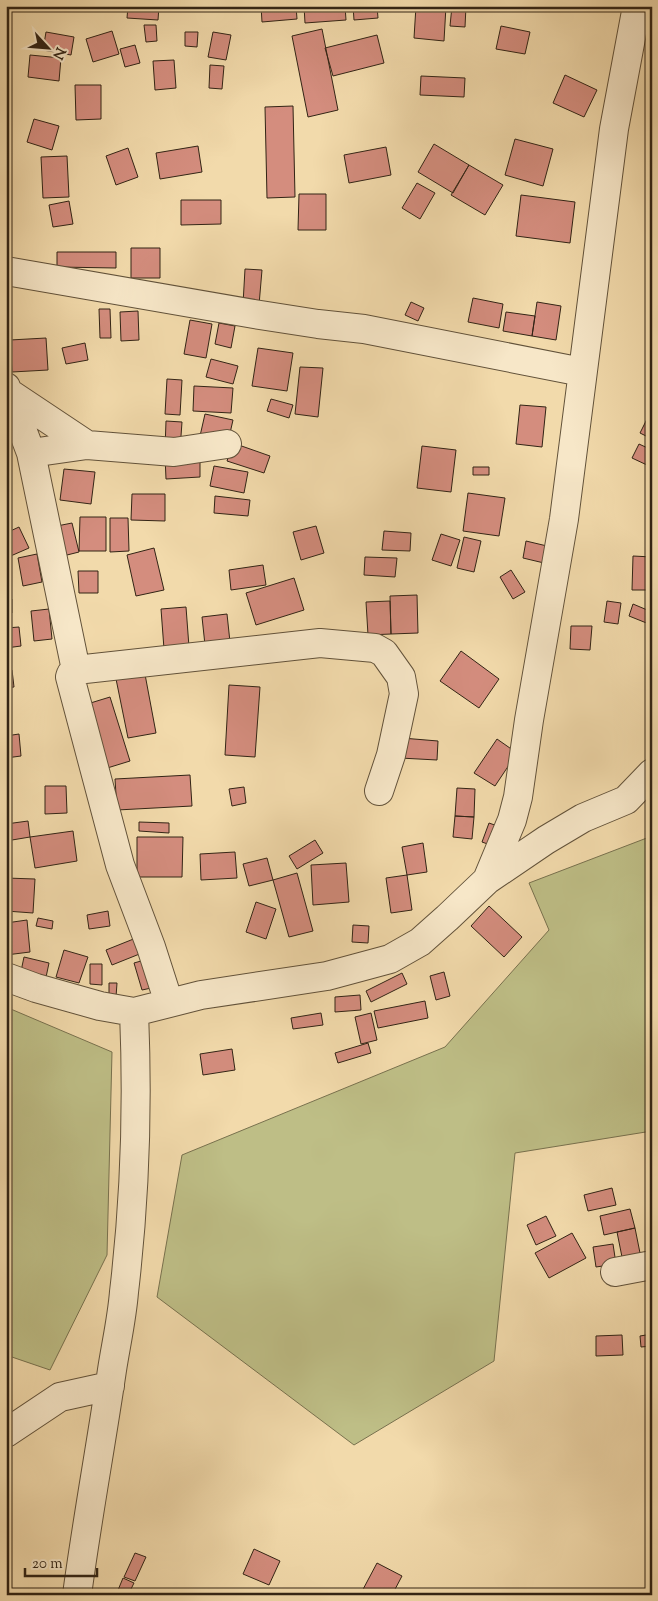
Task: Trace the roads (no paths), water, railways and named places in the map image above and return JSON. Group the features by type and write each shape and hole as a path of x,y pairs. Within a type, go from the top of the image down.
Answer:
{"street":[{"path":"487,880 512,820 518,797 529,720 564,519 614,129 637,6"},
{"path":"6,271 263,315 364,329 582,372"},
{"path":"7,390 86,445"},
{"path":"7,390 31,453 76,670"},
{"path":"31,453 86,445 174,452 226,444"},
{"path":"169,1003 151,947 120,865 70,677 71,674 76,670 320,643 375,648 384,653 402,677 404,694 391,755 379,791"},
{"path":"6,977 36,988 100,1006 134,1012 201,995 327,976 390,959 420,942 487,880 546,840 584,818 626,800 652,774"},
{"path":"77,1595 85,1533 124,1293 134,1168 136,1050 134,1012"},
{"path":"615,1272 652,1265"},
{"path":"6,1433 60,1397 110,1386"}]}
